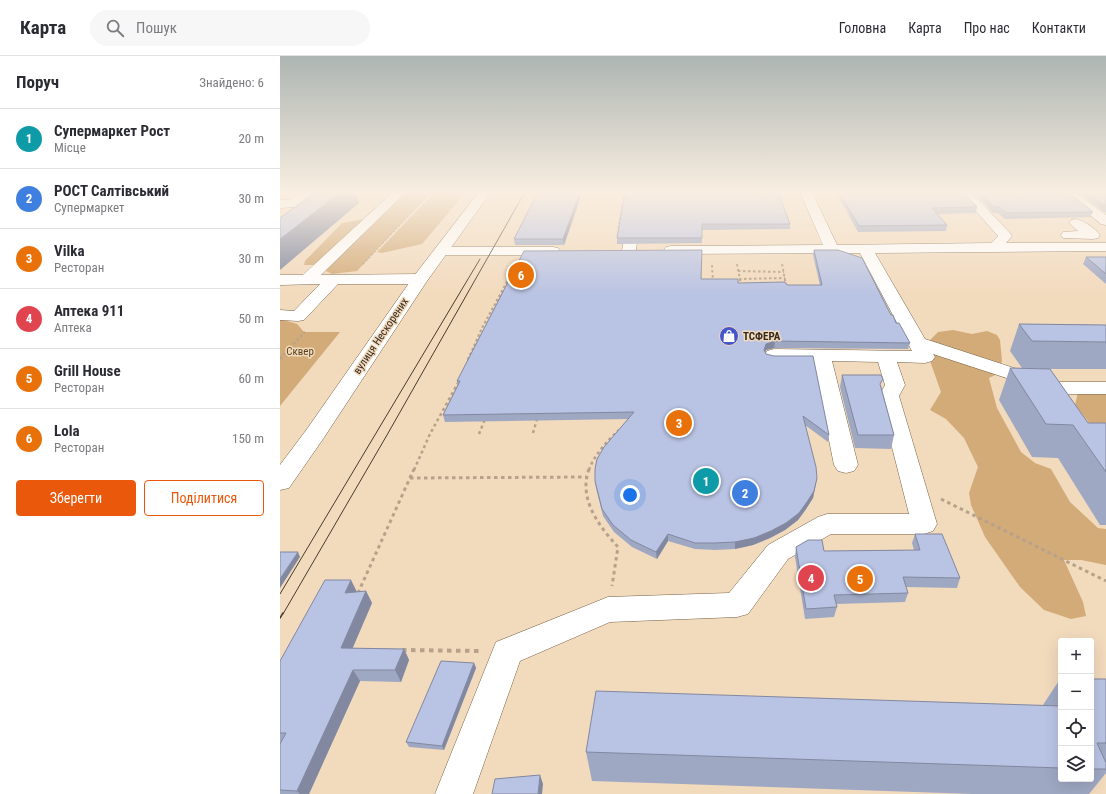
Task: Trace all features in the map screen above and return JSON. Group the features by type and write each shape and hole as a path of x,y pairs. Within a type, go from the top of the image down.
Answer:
{"main road":[{"path":"307,280 364,226"},
{"name":"вулиця Нескорених","path":"280,482 420,279 460,226"},
{"path":"822,226 832,249"},
{"path":"988,226 999,242 1026,248 1106,247"},
{"path":"614,250 708,244 735,250 865,249 999,242 1093,235 1081,226"},
{"path":"708,244 713,240 760,239"},
{"path":"999,242 1106,243"},
{"path":"1026,248 1038,260"},
{"path":"774,355 926,357 865,249"},
{"path":"442,251 566,251"},
{"path":"280,315 298,316 334,279"},
{"path":"280,280 420,279"},
{"path":"918,343 1055,388 1106,388"},
{"path":"821,356 846,465"},
{"path":"454,794 507,652 608,610 737,605 778,552 827,524 924,524 889,396 895,385 886,357"},
{"path":"1055,388 1069,406"}],"path":[{"path":"708,244 713,287"},
{"path":"735,250 741,290"},
{"path":"467,362 482,328 520,257 503,251"},
{"path":"782,261 788,290"},
{"path":"738,271 784,272"},
{"path":"740,279 785,278"},
{"path":"482,328 489,328"},
{"path":"355,600 430,434 461,376"},
{"path":"455,389 462,389"},
{"path":"479,434 487,415"},
{"path":"533,433 538,419"},
{"path":"608,610 618,547 597,521 590,507 586,492 586,477 592,463 605,445 623,427"},
{"path":"410,478 586,477"},
{"path":"914,485 1106,581"},
{"path":"400,650 507,652"}],"green space":[{"path":"339,226 399,226 357,271 332,274 314,265 304,265 305,261"},
{"path":"402,226 437,226 422,244 382,253 377,252"},
{"name":"Сквер","path":"280,319 297,324 304,332 340,332 280,406"},
{"path":"953,330 972,334 987,331 997,335 1000,340 1002,361 997,374 989,378 997,408 1021,452 1035,463 1051,469 1070,502 1098,528 1106,529 1106,565 1081,560 1064,560 1083,602 1086,616 1071,619 1044,610 1020,587 985,537 971,505 969,493 978,467 964,438 946,419 930,410 941,392 930,361 929,341 938,332"},
{"path":"1106,391 1106,444 1075,405 1078,392"}],"building":[{"path":"280,226 296,226 280,239"},
{"path":"520,226 568,226 563,239 514,239"},
{"path":"619,226 702,226 702,238 617,238"},
{"path":"702,250 701,279 738,279 738,283 785,282 787,285 822,285 814,250 838,250 862,258 891,315 893,315 896,323 899,323 910,343 775,341 766,344 764,350 766,354 774,356 813,356 829,435 803,416 816,467 817,478 814,491 807,502 799,513 786,523 754,538 735,542 695,543 668,534 656,552 631,540 613,525 602,509 595,481 597,459 604,447 634,412 443,415 460,381 457,381 524,251"},
{"path":"1086,257 1106,257 1106,274"},
{"path":"1019,324 1106,325 1106,342 1032,341"},
{"path":"1010,368 1050,369 1088,423 1106,423 1106,472 1073,425 1046,424"},
{"path":"842,375 881,375 883,379 880,384 894,435 858,435"},
{"path":"915,534 942,534 960,578 903,577 908,593 834,595 837,607 806,609 796,547 808,540 822,540 824,551 920,550"},
{"path":"280,552 298,552 280,579"},
{"path":"325,580 351,580 345,593 366,591 341,648 404,649 395,670 353,670 297,791 280,790 280,744 286,733 280,733 280,661"},
{"path":"441,661 474,663 442,746 406,742"},
{"path":"1094,679 1106,679 1106,743 1097,743 1106,763 1106,769 1094,769"},
{"path":"596,691 1058,706 1058,768 586,752"},
{"path":"540,775 538,794 492,794 495,779"}],"tram line":[{"path":"283,614 505,226"},
{"path":"280,594 480,259"},
{"path":"280,618 283,613"}],"place":[{"name":"Lola","path":"521,275"},
{"name":"ТСФЕРА","path":"729,336"},
{"name":"Vilka","path":"679,423"},
{"name":"Супермаркет Рост","path":"706,481"},
{"name":"РОСТ Салтівський","path":"745,493"},
{"name":"Аптека 911","path":"811,578"},
{"name":"Grill House","path":"860,579"}]}
